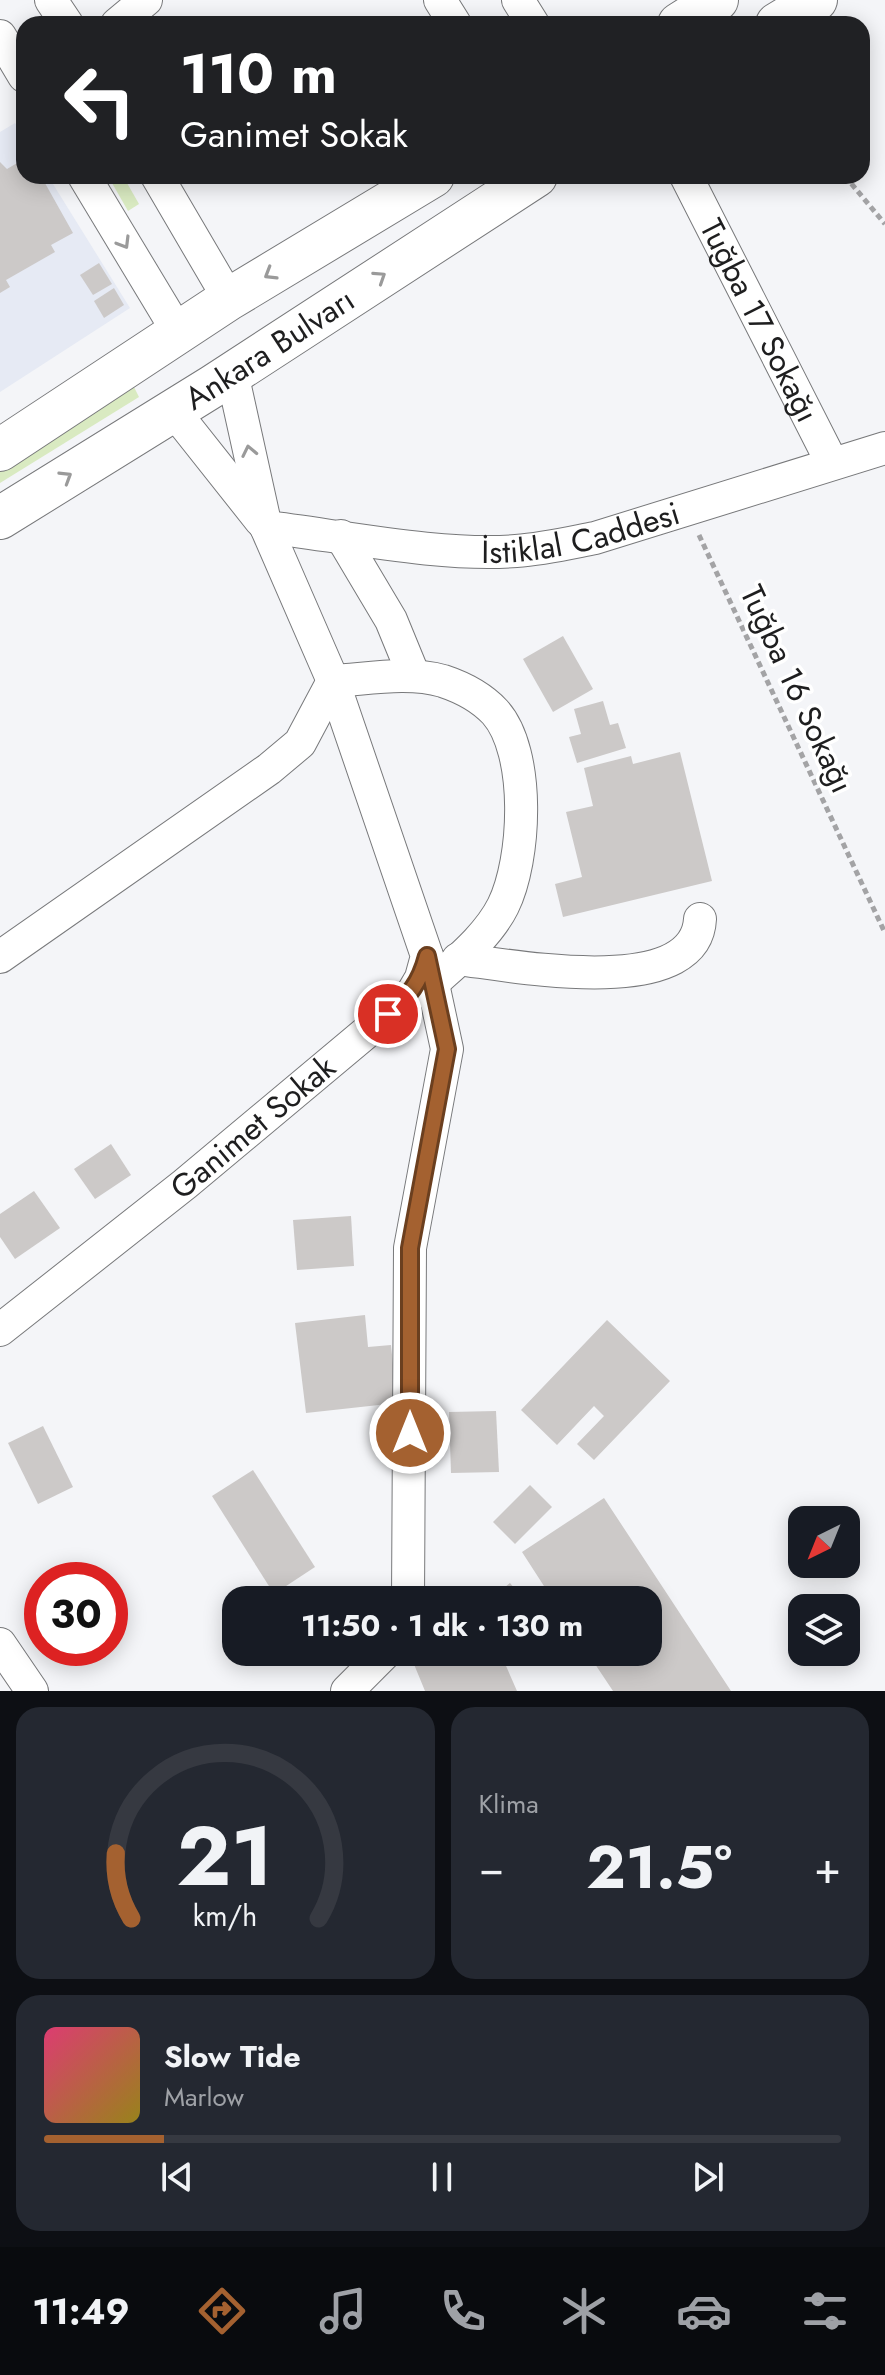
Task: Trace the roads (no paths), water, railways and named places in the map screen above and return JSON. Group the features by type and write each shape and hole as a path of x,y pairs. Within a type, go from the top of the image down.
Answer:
{"main road":[{"path":"692,16 717,0"},
{"path":"790,16 816,0"},
{"name":"Ankara Bulvarı","path":"0,450 229,299 420,184"},
{"name":"Ankara Bulvarı","path":"0,518 232,373 524,184"},
{"path":"229,299 232,373"},
{"path":"173,410 178,332"}],"street":[{"path":"127,16 146,0"},
{"path":"0,36 16,63"},
{"path":"89,184 178,332"},
{"path":"162,184 229,299"},
{"name":"Tuğba 17 Sokağı","path":"690,184 832,463"},
{"path":"232,373 266,527 333,681 440,966 447,1049 410,1248 408,1586"},
{"path":"173,410 266,527"},
{"name":"İstiklal Caddesi","path":"266,527 513,552 595,538 885,448"},
{"path":"341,536 391,620 414,676"},
{"name":"Ganimet Sokak","path":"0,1330 112,1244 411,995 421,978 440,966 503,906 515,873 519,777 513,743 497,714 479,697 443,681 414,676 333,681"},
{"path":"0,957 290,752 315,720 333,681"},
{"path":"440,966 614,974 662,962 686,950 699,935 700,919"},
{"path":"0,1644 32,1691"},
{"path":"347,1691 372,1666"}]}
